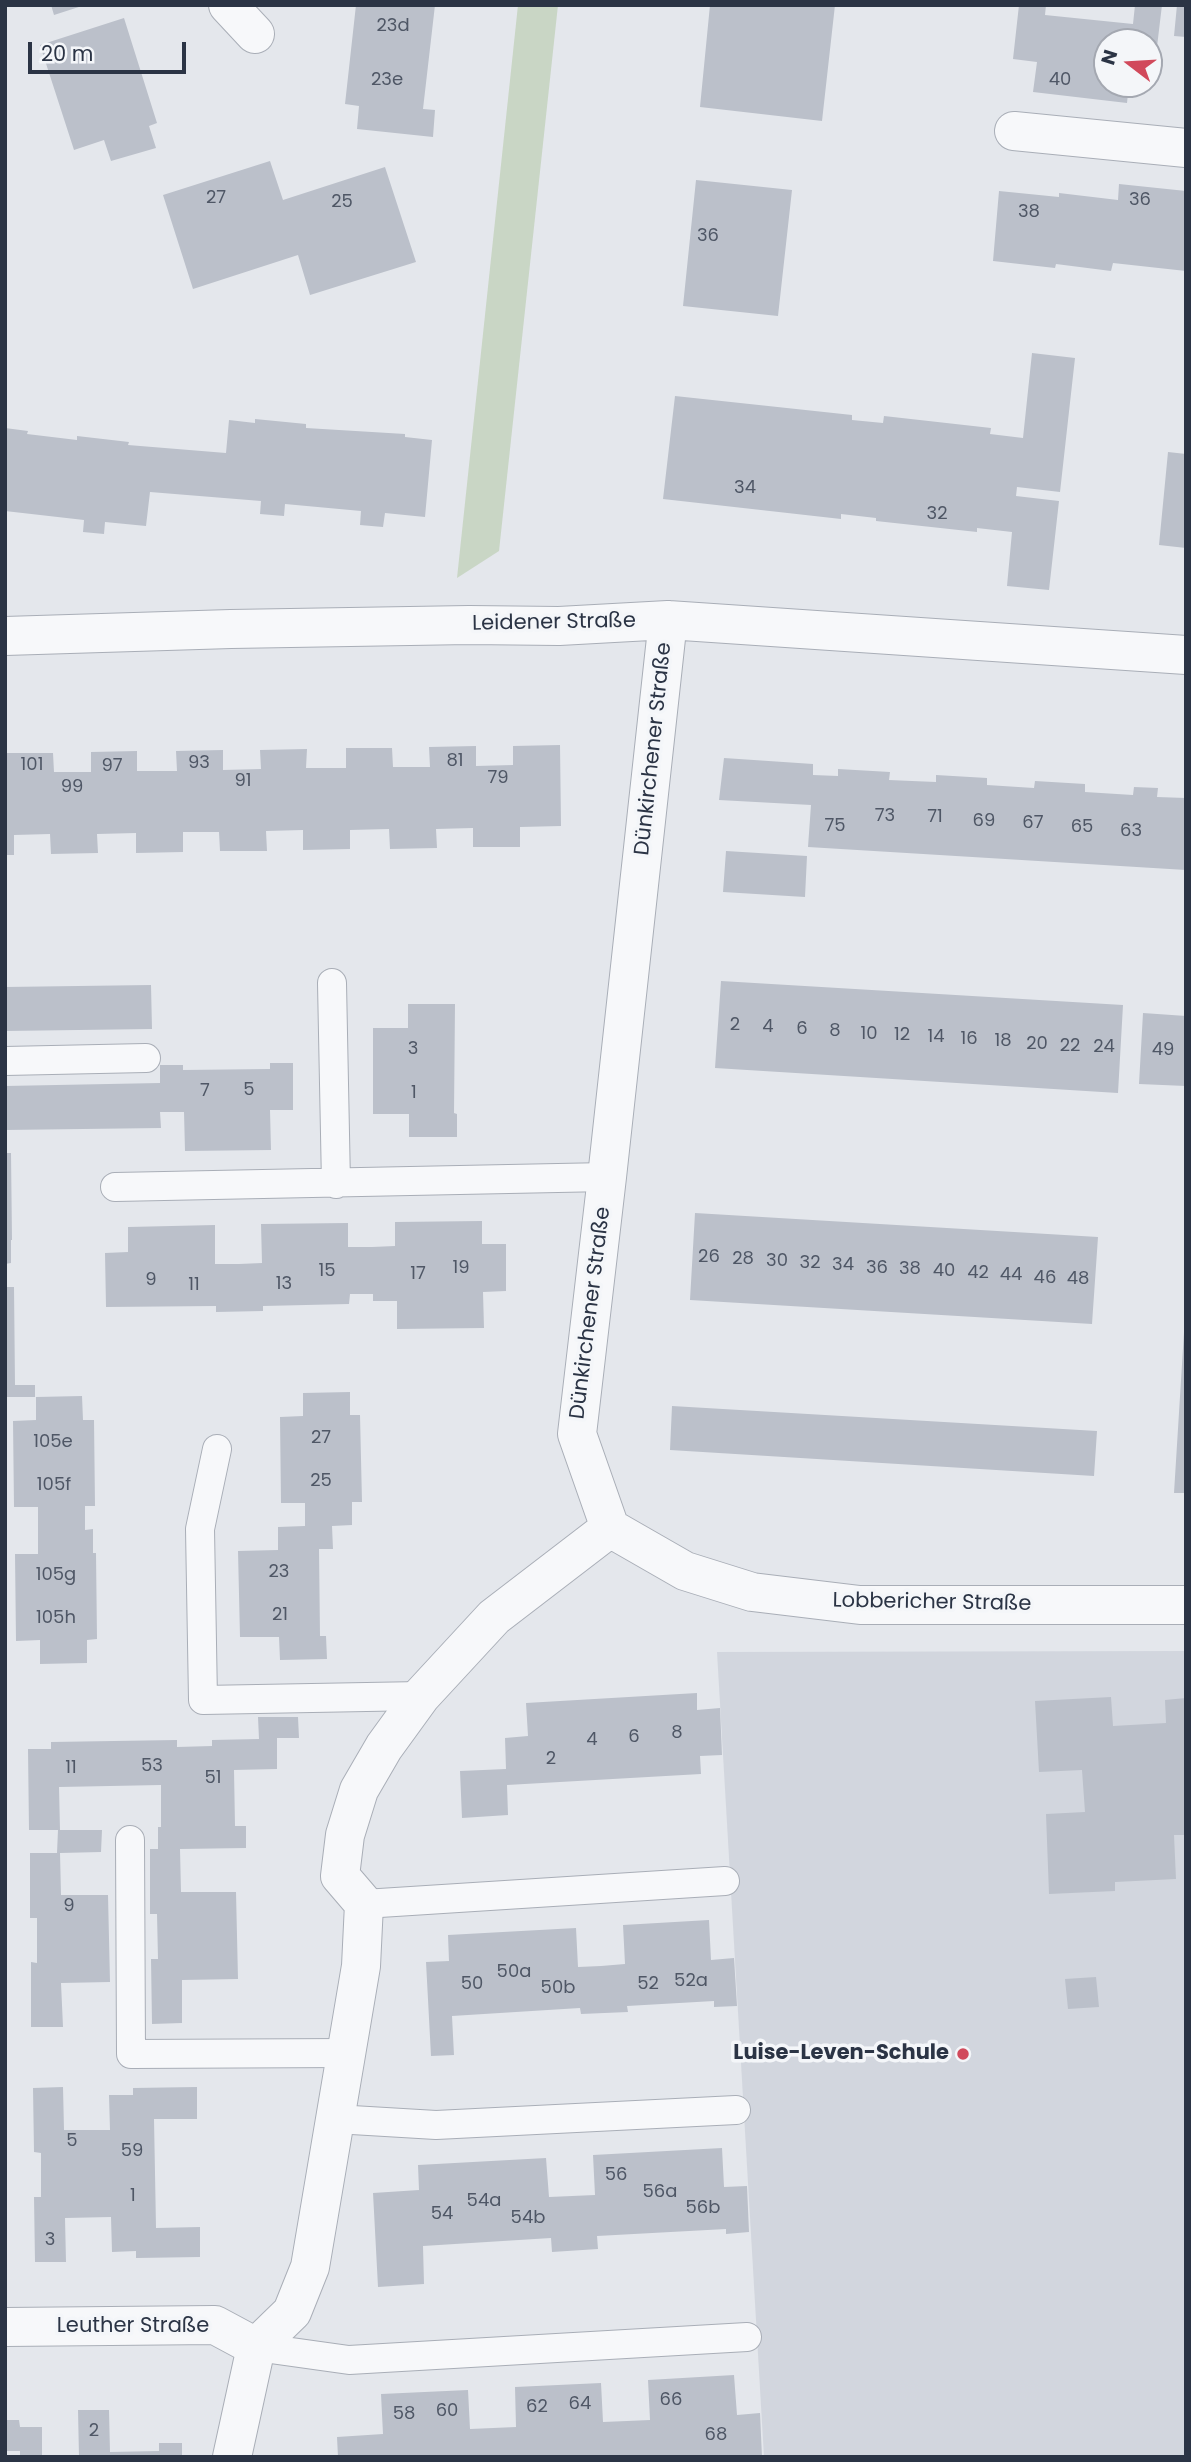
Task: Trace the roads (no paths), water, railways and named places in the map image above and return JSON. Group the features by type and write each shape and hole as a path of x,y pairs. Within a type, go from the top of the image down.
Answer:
{"street":[{"path":"228,5 255,34"},
{"path":"1014,131 1186,148"},
{"name":"Leidener Straße","path":"5,636 231,629 559,626 668,620 1186,654"},
{"name":"Dünkirchener Straße","path":"610,1528 577,1433 668,620"},
{"path":"232,2457 256,2347 292,2312 310,2267 361,1966 364,1904 340,1876 345,1835 359,1790 384,1746 421,1696 494,1617 610,1528"},
{"name":"Lobbericher Straße","path":"610,1528 685,1571 752,1592 860,1605 1186,1605"},
{"name":"Leuther Straße","path":"5,2328 215,2325 256,2347"}],"lane":[{"path":"332,983 336,1184"},
{"path":"5,1061 146,1058"},
{"path":"114,1187 607,1177"},
{"path":"217,1450 200,1530 203,1700 421,1696"},
{"path":"130,1840 131,2054 346,2053"},
{"path":"364,1904 725,1881"},
{"path":"335,2119 436,2125 736,2110"},
{"path":"256,2347 349,2360 747,2337"}],"place":[{"name":"Luise-Leven-Schule","path":"963,2054"}]}
